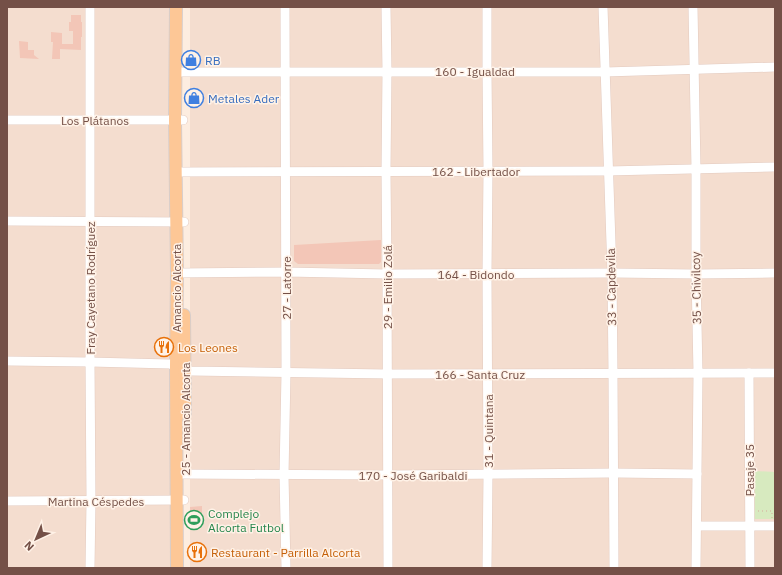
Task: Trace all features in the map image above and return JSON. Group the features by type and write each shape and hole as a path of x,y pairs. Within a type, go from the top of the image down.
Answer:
{"main road":[{"path":"176,7 179,72"},
{"name":"25 - Amancio Alcorta","path":"180,368 179,72 184,7"},
{"path":"180,368 181,474"},
{"name":"25 - Amancio Alcorta","path":"181,474 184,568"},
{"path":"177,568 181,500"}],"street":[{"name":"Fray Cayetano Rodríguez","path":"90,7 90,568"},
{"name":"27 - Latorre","path":"285,7 286,373 284,475 286,568"},
{"name":"29 - Emilio Zolá","path":"386,7 388,568"},
{"name":"31 - Quintana","path":"487,7 487,568"},
{"name":"33 - Capdevila","path":"603,7 612,273 614,568"},
{"name":"35 - Chivilcoy","path":"693,7 698,373 696,568"},
{"name":"160 - Igualdad","path":"179,72 605,72 775,66"},
{"name":"Los Plátanos","path":"7,120 179,120"},
{"name":"162 - Libertador","path":"180,172 608,171 775,167"},
{"path":"7,221 180,222"},
{"name":"164 - Bidondo","path":"180,273 775,273"},
{"name":"166 - Santa Cruz","path":"7,361 170,364 191,371 286,373 775,373"},
{"name":"Pasaje 35","path":"749,373 750,568"},
{"name":"170 - José Garibaldi","path":"181,474 696,474"},
{"name":"Martina Céspedes","path":"7,501 181,500"},
{"path":"697,526 775,526"}],"path":[{"path":"749,510 775,511"}],"shaded area":[{"path":"7,7 173,7 172,568 7,568"},
{"path":"190,7 775,7 775,568 190,568"}],"green space":[{"path":"755,471 775,472 775,519 754,519"}],"building":[{"path":"71,15 81,15 81,50 60,49 60,59 52,59 53,42 51,42 51,32 62,33 62,44 73,44 73,31 69,31"},
{"path":"19,41 28,42 28,50 34,50 34,55 39,59 20,58"},
{"name":"Metales Ader","path":"189,93 198,93 198,103 190,103"},
{"path":"381,240 381,262 379,264 298,264 294,261 294,245"},
{"path":"202,506 202,515 197,515 198,524 191,524 190,507"}],"place":[{"name":"RB","path":"191,60"},
{"name":"Metales Ader","path":"194,98"},
{"name":"Los Leones","path":"164,347"},
{"name":"Complejo Alcorta Futbol","path":"194,520"},
{"name":"Restaurant - Parrilla Alcorta","path":"197,552"}]}
